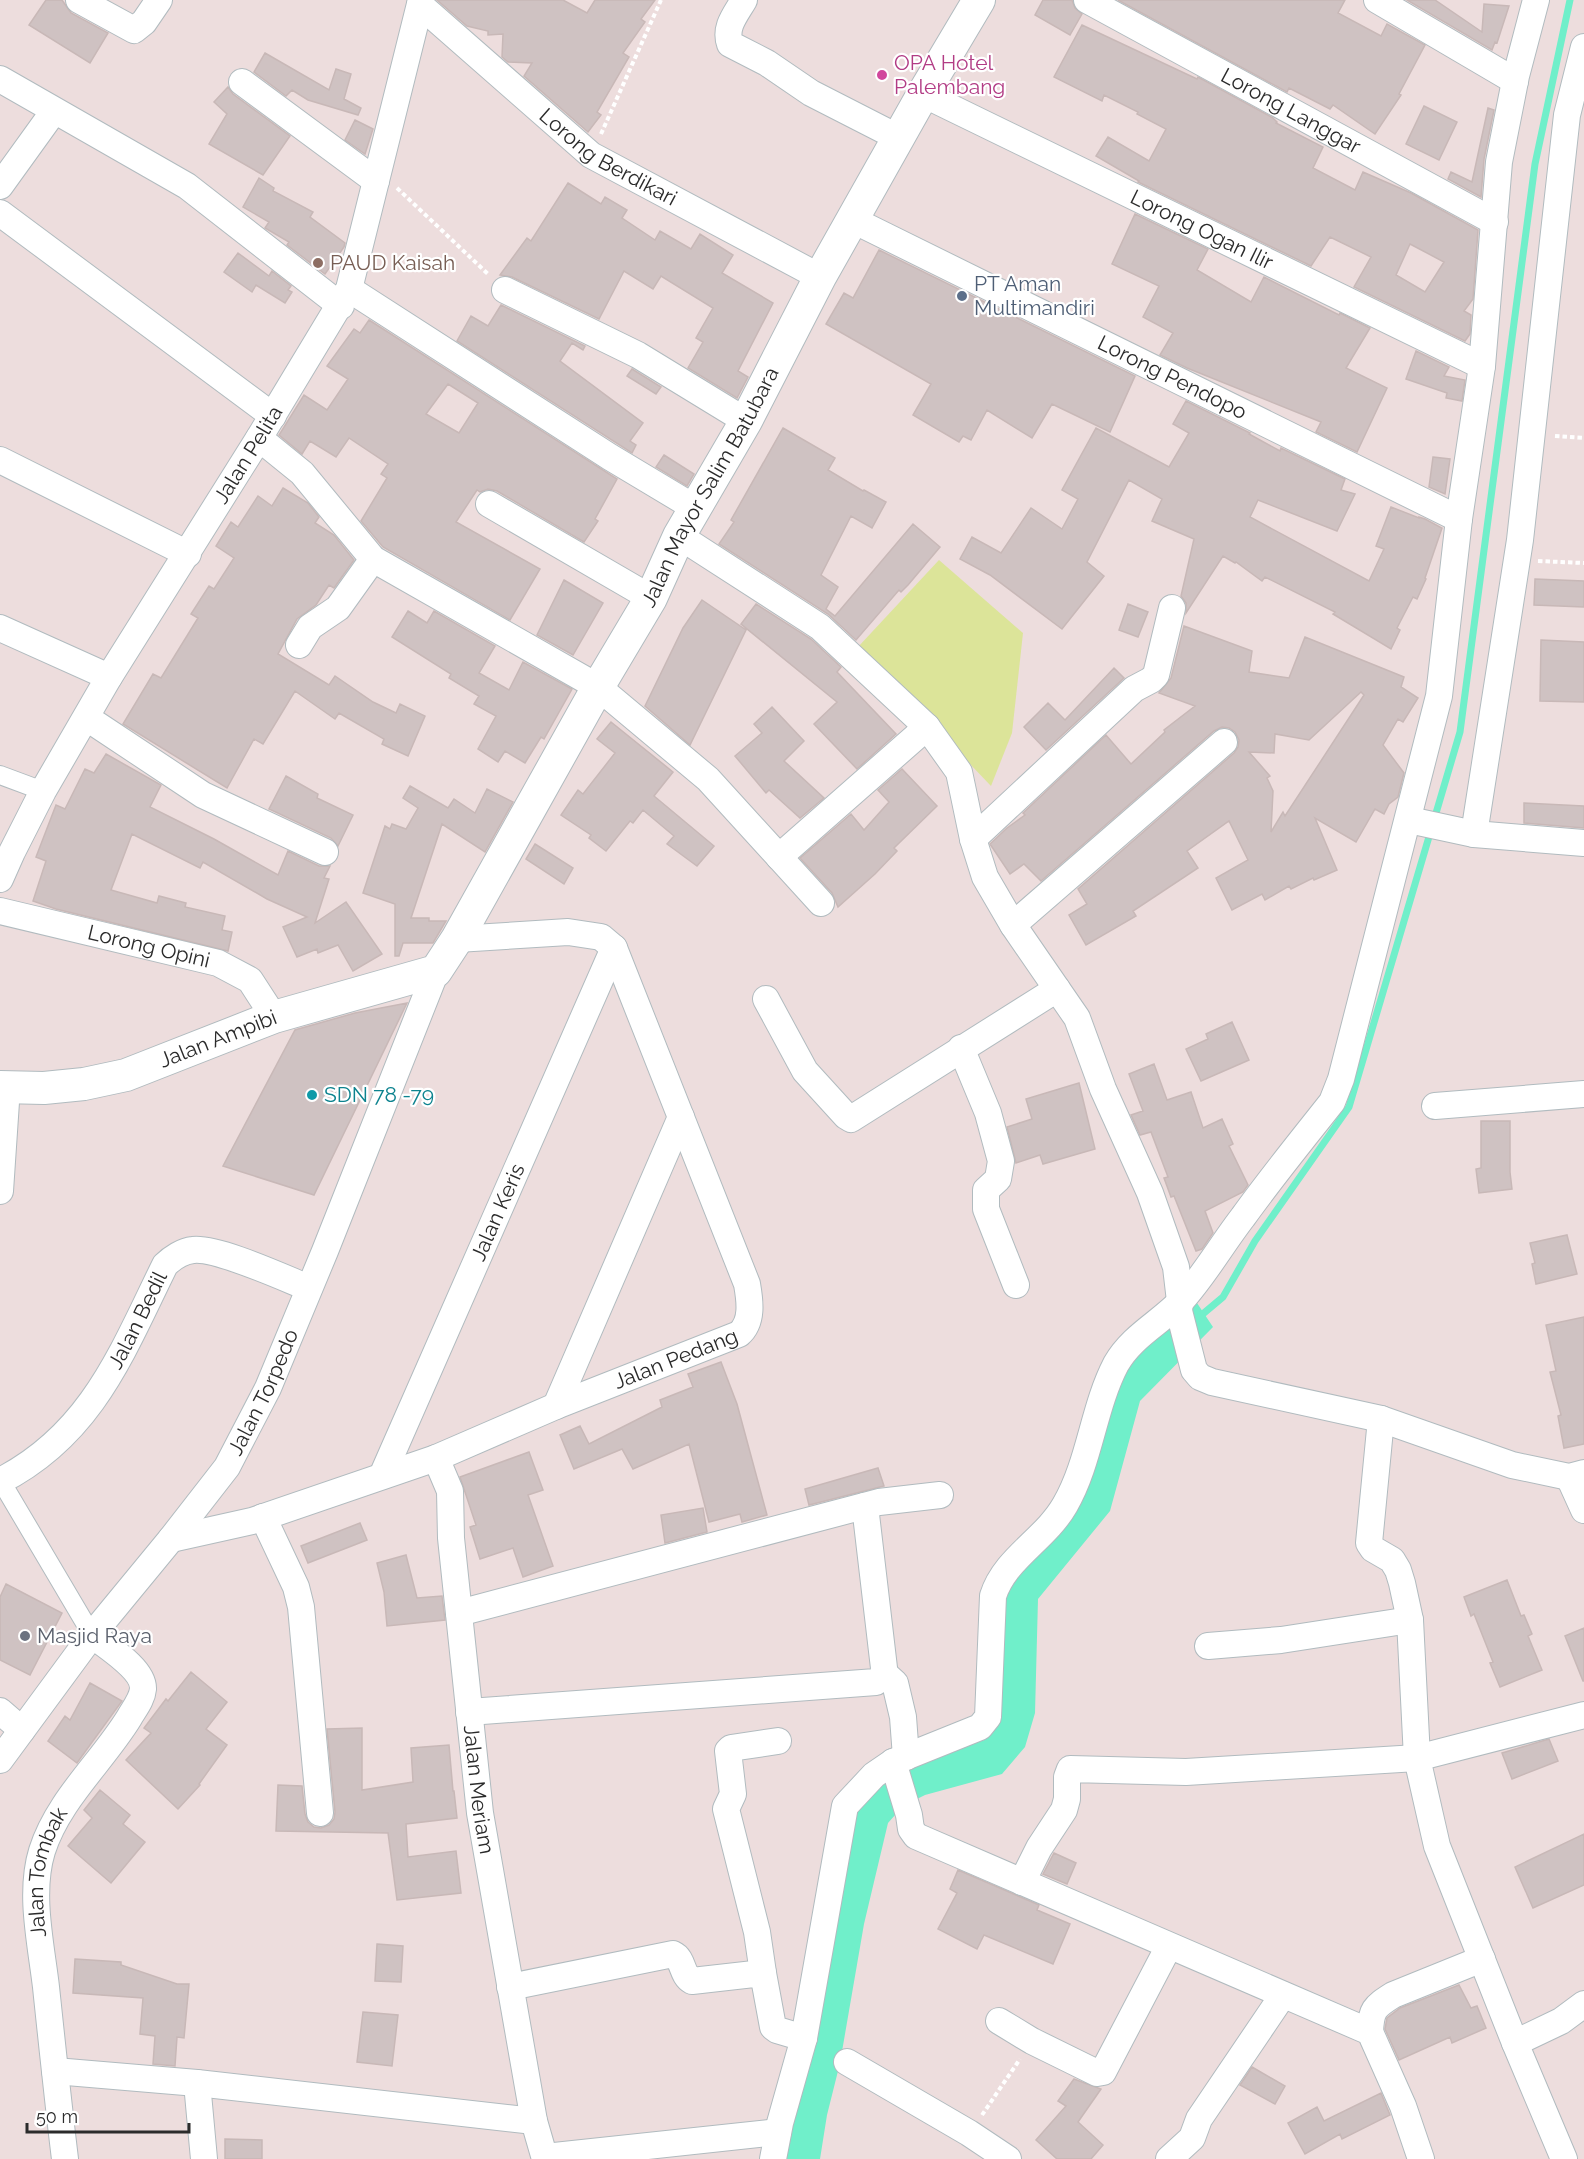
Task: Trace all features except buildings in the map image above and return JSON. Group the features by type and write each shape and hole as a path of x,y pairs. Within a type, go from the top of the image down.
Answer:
{"street":[{"path":"80,0 134,30 144,22 159,0"},
{"path":"744,0 730,23 728,37 730,44 767,63 811,93 899,138"},
{"name":"Jalan Mayor Salim Batubara","path":"436,971 457,939 598,687 651,598 694,508 746,421 820,277 923,94 980,0"},
{"name":"Lorong Langgar","path":"1087,0 1495,222"},
{"path":"1377,0 1515,81"},
{"path":"773,2159 778,2132 804,2038 845,1806 874,1775 980,1727 988,1717 993,1596 997,1583 1002,1573 1048,1530 1065,1505 1076,1481 1095,1419 1117,1364 1132,1342 1180,1306 1249,1209 1332,1102 1341,1079 1413,821 1439,696 1459,519 1482,366 1499,162 1515,81 1536,0"},
{"name":"Lorong Berdikari","path":"420,3 591,155 820,277"},
{"name":"Jalan Pelita","path":"0,879 43,790 109,677 188,554 345,298 420,3"},
{"path":"1466,832 1517,559 1584,47"},
{"path":"0,79 187,186 345,298 694,508"},
{"path":"242,82 377,176"},
{"name":"Lorong Ogan Ilir","path":"923,94 1482,366"},
{"path":"0,186 54,111"},
{"path":"0,213 273,416"},
{"name":"Lorong Pendopo","path":"853,220 1459,519"},
{"path":"505,290 639,355 746,421"},
{"path":"259,438 302,473 373,558 598,687 708,779 821,903"},
{"path":"0,460 188,554"},
{"path":"489,504 651,598"},
{"path":"679,537 820,627 927,727 959,772 973,839 985,877 1013,925 1077,1018 1103,1089 1150,1193 1176,1267 1180,1306 1194,1370 1200,1377 1212,1382 1381,1419 1512,1465 1577,1475 1584,1510"},
{"path":"299,645 310,627 338,608 373,558"},
{"path":"973,839 1134,689 1156,675 1172,608"},
{"path":"0,628 109,677"},
{"path":"87,718 203,795 325,852"},
{"path":"779,857 927,727"},
{"path":"1013,925 1224,742"},
{"path":"0,775 43,790"},
{"path":"1413,821 1466,832 1584,843"},
{"name":"Lorong Opini","path":"0,910 218,963 250,980 274,1017"},
{"path":"457,939 568,932 601,937 614,948"},
{"name":"Jalan Pedang","path":"171,1539 264,1517 436,1458 556,1406 739,1334 746,1328 749,1307 747,1284 614,948"},
{"name":"Jalan Keris","path":"382,1476 614,948"},
{"name":"Jalan Ampibi","path":"4,1087 44,1088 84,1084 126,1076 274,1017 436,971"},
{"name":"Jalan Torpedo","path":"0,1760 92,1635 227,1467 268,1388 436,971"},
{"path":"766,999 805,1071 851,1119 1057,989"},
{"path":"961,1048 988,1113 1001,1161 998,1179 986,1190 986,1209 1016,1285"},
{"path":"0,1191 4,1087"},
{"path":"1436,1106 1584,1094"},
{"path":"556,1406 681,1117"},
{"name":"Jalan Bedil","path":"1,1481 51,1449 73,1426 96,1396 115,1367 165,1264 172,1257 192,1250 217,1252 309,1288"},
{"path":"1381,1419 1370,1543 1373,1549 1392,1560 1398,1570 1410,1620 1417,1758 1437,1846 1563,2159"},
{"name":"Jalan Meriam","path":"436,1458 450,1491 451,1538 480,1813 534,2121 545,2158"},
{"path":"1,1481 92,1635"},
{"path":"459,1613 879,1502 940,1495"},
{"path":"469,1712 876,1682 884,1673 865,1506"},
{"path":"264,1517 296,1587 301,1607 320,1813"},
{"path":"1208,1646 1281,1640 1410,1620"},
{"name":"Jalan Tombak","path":"65,2159 36,1897 38,1872 42,1852 61,1810 114,1741 141,1697 143,1686 138,1671 92,1635"},
{"path":"884,1673 895,1683 903,1717 898,1763 910,1829 916,1836 1370,2032"},
{"path":"0,1711 22,1730"},
{"path":"1022,1882 1039,1848 1064,1810 1067,1799 1067,1777 1070,1769 1186,1772 1417,1758 1584,1715"},
{"path":"778,1741 731,1748 728,1751 733,1794 726,1809 757,1932 773,2027 804,2038"},
{"path":"999,2021 1032,2041 1096,2073 1103,2072 1169,1946"},
{"path":"510,1987 670,1953 678,1956 687,1978 692,1981 763,1973"},
{"path":"1421,2159 1403,2106 1370,2032 1371,2015 1382,2002 1393,1995 1482,1959"},
{"path":"1169,2159 1192,2138 1199,2119 1283,1995"},
{"path":"1515,2043 1561,2021 1584,2004"},
{"path":"847,2062 969,2133 1008,2159"},
{"path":"55,2071 197,2083 534,2121"},
{"path":"197,2083 204,2159"},
{"path":"545,2158 778,2132"}],"path":[{"path":"591,155 661,0"},
{"path":"377,176 505,290"},
{"path":"1517,559 1584,563"},
{"path":"969,2133 1032,2041"}],"shaded area":[{"path":"939,560 1023,633 1012,733 991,786 858,647"},
{"path":"1195,1300 1213,1327 1140,1401 1110,1511 1038,1599 1035,1713 1025,1747 1002,1774 925,1795 903,1806 888,1823 864,1924 840,2063 827,2115 820,2159 782,2159 848,1810 874,1784 926,1758 984,1740 993,1709 1008,1572 1047,1540 1118,1369"}],"waterway":[{"path":"1198,1318 1223,1297 1255,1241 1349,1107 1460,732 1535,164 1570,0"}],"place":[{"name":"OPA Hotel Palembang","path":"882,75"},
{"name":"PAUD Kaisah","path":"318,263"},
{"name":"PT Aman Multimandiri","path":"962,296"},
{"name":"SDN 78 -79","path":"312,1095"},
{"name":"Masjid Raya","path":"25,1636"}]}
